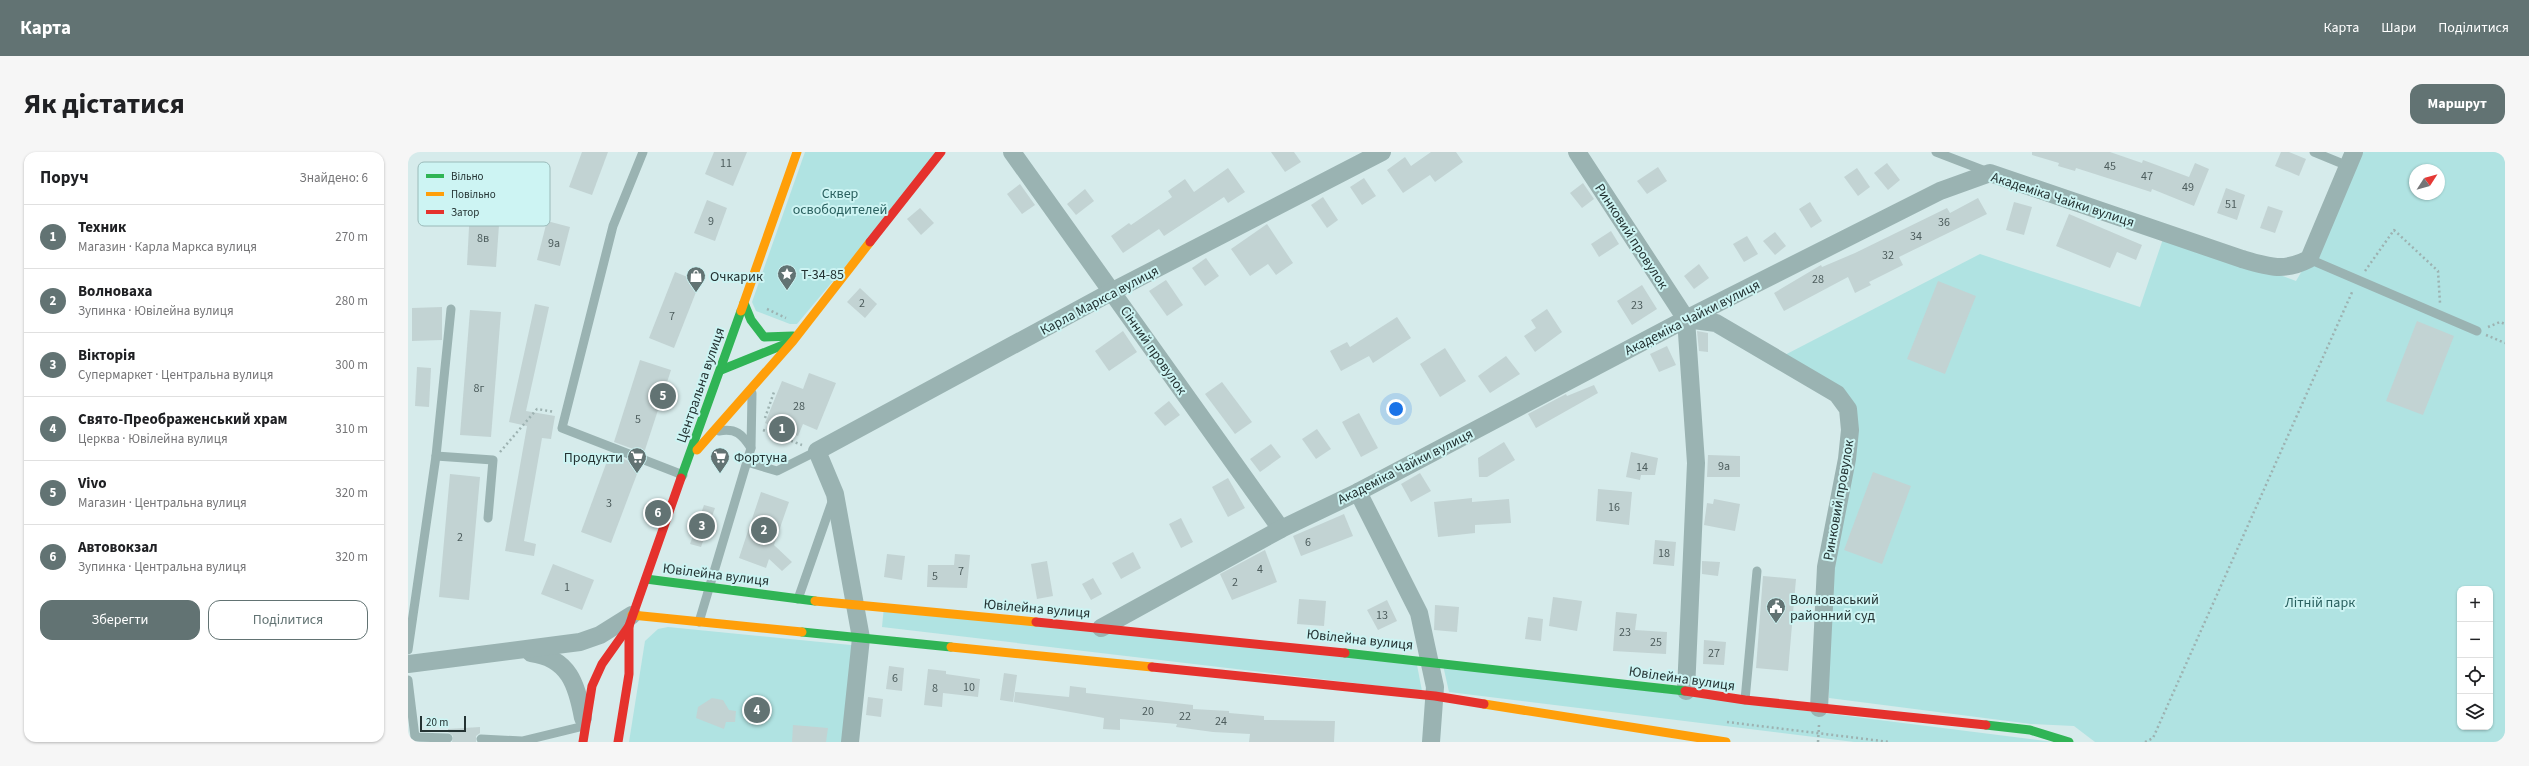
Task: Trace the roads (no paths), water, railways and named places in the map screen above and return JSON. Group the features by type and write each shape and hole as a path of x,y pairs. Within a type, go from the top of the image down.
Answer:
{"street":[{"name":"Центральна вулиця","path":"587,735 589,698 594,678 631,621 797,152"},
{"path":"689,458 796,338 941,152"},
{"name":"Сінний провулок","path":"1012,152 1113,291 1281,529"},
{"name":"Карла Маркса вулиця","path":"817,451 1113,291 1382,152"},
{"name":"Ринковий провулок","path":"1577,152 1686,319 1696,463 1686,691"},
{"path":"2309,259 2351,159"},
{"name":"Академіка Чайки вулиця","path":"1101,628 1281,529 1358,492 1686,319 1940,192 1990,173 2273,268 2294,267 2309,259"},
{"path":"744,303 750,320 764,337 796,338"},
{"name":"Ринковий провулок","path":"1686,319 1716,323 1837,394 1848,409 1850,430 1847,459 1826,567 1819,708"},
{"path":"721,370 796,338"},
{"path":"817,451 835,494 861,638 850,742"},
{"path":"1358,492 1419,612 1431,661 1435,696 1431,742"},
{"name":"Ювілейна вулиця","path":"646,579 855,605 1431,661 1686,691 1745,700 2030,730 2067,741"},
{"name":"Центральна вулиця","path":"618,742 629,674 631,621"},
{"path":"408,664 580,642 631,621 699,622 1435,696 1726,742"},
{"path":"514,651 550,657 562,666 571,677 579,697 587,735"},
{"path":"606,739 611,738 619,730"}],"lane":[{"path":"643,152 613,226 562,428 683,475"},
{"path":"1936,152 1990,173"},
{"path":"2314,152 2351,159"},
{"path":"2309,259 2476,331"},
{"path":"408,650 436,456 451,309"},
{"path":"699,622 751,448 752,388"},
{"path":"712,432 730,429 742,434 751,448"},
{"path":"747,462 777,471 817,451"},
{"path":"436,456 493,460 488,518"},
{"path":"798,599 835,494"},
{"path":"1745,700 1757,571"},
{"path":"408,680 416,737 448,738"},
{"path":"481,740 522,741 587,735"}],"place":[{"name":"Т-34-85","path":"787,291"},
{"name":"Очкарик","path":"696,293"},
{"name":"Vivo","path":"663,396"},
{"name":"Техник","path":"782,429"},
{"name":"Продукти","path":"637,474"},
{"name":"Фортуна","path":"720,474"},
{"name":"Автовокзал","path":"658,513"},
{"name":"Вікторія","path":"702,526"},
{"name":"Волноваха","path":"764,530"},
{"name":"Волноваський районний суд","path":"1776,624"},
{"name":"Свято-Преображенський храм","path":"757,710"}],"park label":[{"name":"Сквер освободителей","path":"840,202"},
{"name":"Літній парк","path":"2320,602"}]}
